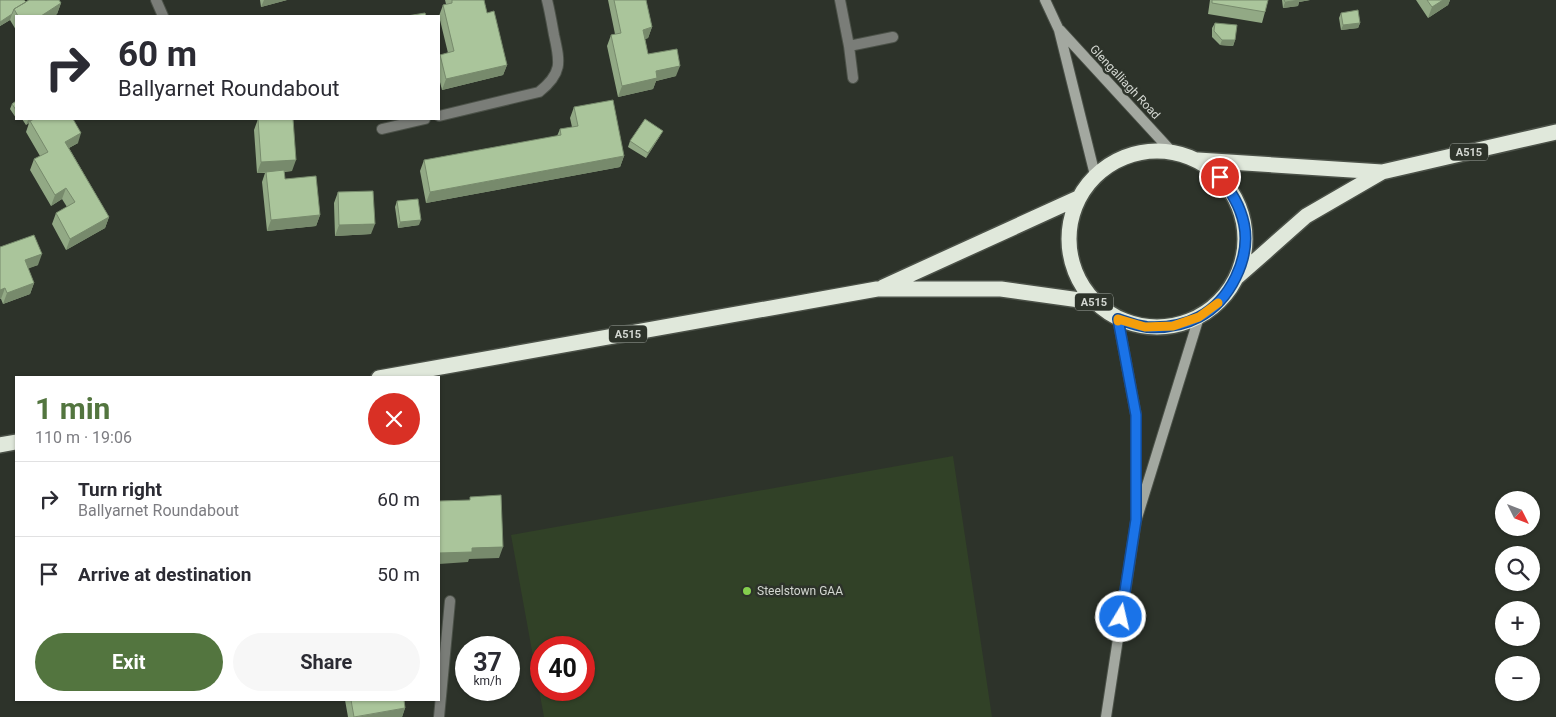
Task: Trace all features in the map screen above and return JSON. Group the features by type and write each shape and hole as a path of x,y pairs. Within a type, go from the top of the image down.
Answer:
{"highway":[{"name":"A515","path":"1382,172 1306,216 1236,278 1221,300 1199,317 1173,326 1145,327 1118,319 1094,302 1078,280 1069,253 1069,225 1078,198 1095,175 1118,159 1145,152 1172,152 1198,160 1382,172 1556,132"},
{"name":"A515","path":"1198,160 1220,177 1236,199 1242,216 1244,252 1236,278"},
{"name":"A515","path":"877,289 1078,198"},
{"name":"A515","path":"390,376 877,289 1001,289 1094,302"},
{"path":"0,445 15,442"}],"street":[{"path":"156,0 163,15"},
{"path":"440,116 539,92 549,84 556,73 559,59 547,0"},
{"path":"840,0 853,78"},
{"name":"Glengalliagh Road","path":"1045,0 1059,30 1095,175"},
{"name":"Glengalliagh Road","path":"1059,30 1172,152"},
{"path":"849,46 893,37"},
{"path":"382,129 421,120"},
{"path":"1106,717 1136,520 1199,317"},
{"path":"1118,319 1136,415 1136,520"},
{"path":"439,717 450,601"}],"green space":[{"name":"Steelstown GAA","path":"953,456 992,717 544,717 541,701 595,701 595,636 530,636 530,640 511,535"}],"building":[{"path":"0,0 24,0 26,2 14,9 12,14 0,22"},
{"path":"29,0 59,0 61,3 43,15 17,15 14,9"},
{"path":"452,0 484,0 487,13 494,11 507,65 446,79 440,55 454,51 443,5 452,3"},
{"path":"614,0 646,0 652,27 643,30 648,54 677,49 680,66 656,71 657,78 622,86 611,35 621,33"},
{"path":"1212,0 1268,0 1265,12 1212,3"},
{"path":"1284,0 1300,0 1285,2"},
{"path":"1427,0 1443,0 1432,7"},
{"path":"1358,10 1360,23 1343,25 1341,13"},
{"path":"1215,23 1237,25 1235,40 1222,40 1214,31"},
{"path":"613,100 624,156 430,192 424,160 561,135 560,129 578,126 574,107"},
{"path":"645,119 663,131 648,153 630,141"},
{"path":"74,120 81,133 65,142 109,217 70,239 56,213 75,202 66,188 55,195 34,159 48,152 30,121"},
{"path":"258,120 293,120 296,160 261,162"},
{"path":"284,170 285,179 316,176 320,215 271,220 266,172"},
{"path":"373,191 375,224 339,225 338,192"},
{"path":"418,199 421,220 400,222 397,201"},
{"path":"34,235 42,254 25,260 34,283 7,293 5,288 0,290 0,247"},
{"path":"501,495 503,547 472,548 472,552 440,553 440,501 470,500 470,497"},
{"path":"351,701 404,701 405,708 354,717"}],"slow traffic":[{"path":"1118,321 1118,319 1145,327 1173,326 1199,317 1218,303"}],"place":[{"name":"Steelstown GAA","path":"747,591"}],"route":[{"path":"1121,617 1136,520 1136,415 1118,319 1145,327 1173,326 1199,317 1221,300 1236,278 1244,252 1244,225 1236,199 1220,177"}]}
